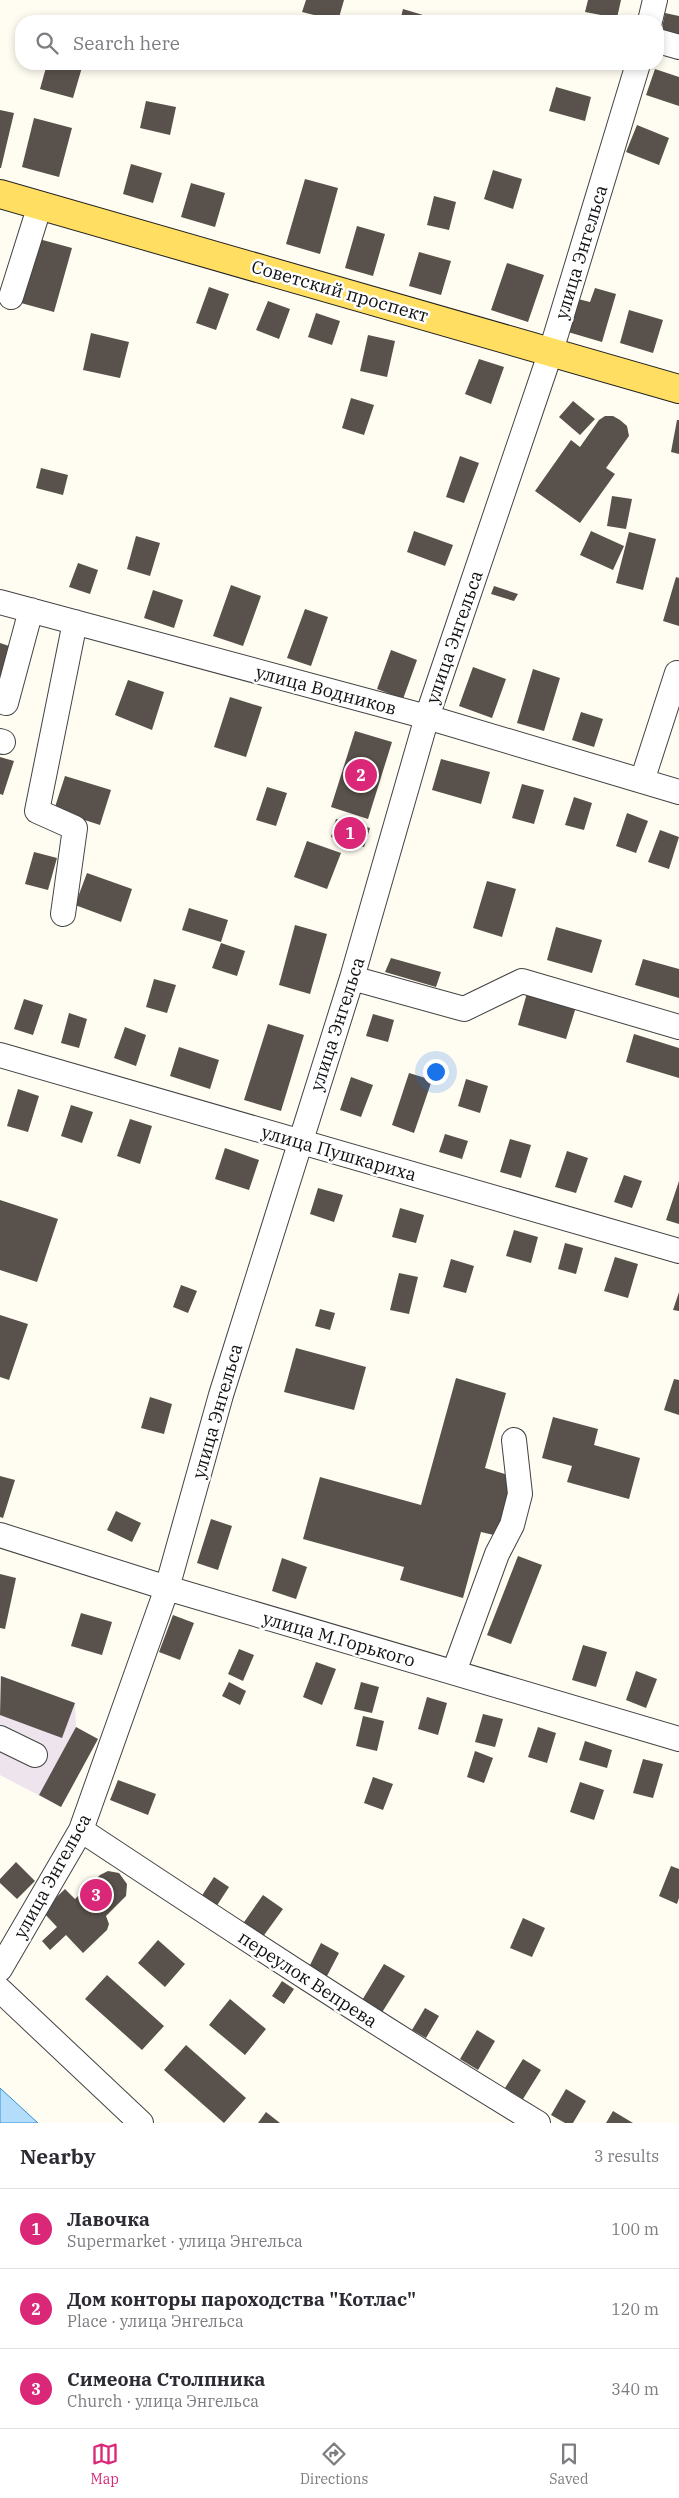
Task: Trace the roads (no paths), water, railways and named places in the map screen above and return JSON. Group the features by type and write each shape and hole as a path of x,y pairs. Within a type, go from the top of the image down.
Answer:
{"main road":[{"name":"Советский проспект","path":"0,194 679,389"}],"street":[{"path":"651,15 654,0"},
{"path":"664,43 679,47"},
{"name":"улица Энгельса","path":"0,1969 81,1830 167,1588 221,1395 352,978 427,717 551,351 636,70"},
{"path":"11,297 40,205"},
{"name":"улица Водников","path":"0,602 427,717 679,792"},
{"path":"0,701 6,703 31,610"},
{"path":"63,914 75,828 37,811 75,622"},
{"path":"642,781 677,673 679,674"},
{"path":"352,978 464,1009 522,981 679,1027"},
{"name":"улица Пушкариха","path":"0,1054 679,1251"},
{"path":"454,1672 497,1554 512,1525 520,1494 514,1440"},
{"name":"улица М.Горького","path":"0,1535 167,1588 679,1739"},
{"path":"0,1738 35,1755"},
{"name":"переулок Вепрева","path":"81,1830 248,1941 538,2123"},
{"path":"0,1990 141,2123"}],"water":[{"path":"0,2088 38,2123 0,2123"}],"place":[{"name":"Дом конторы пароходства \"Котлас\"","path":"361,775"},
{"name":"Лавочка","path":"350,833"},
{"name":"Симеона Столпника","path":"96,1895"}]}
